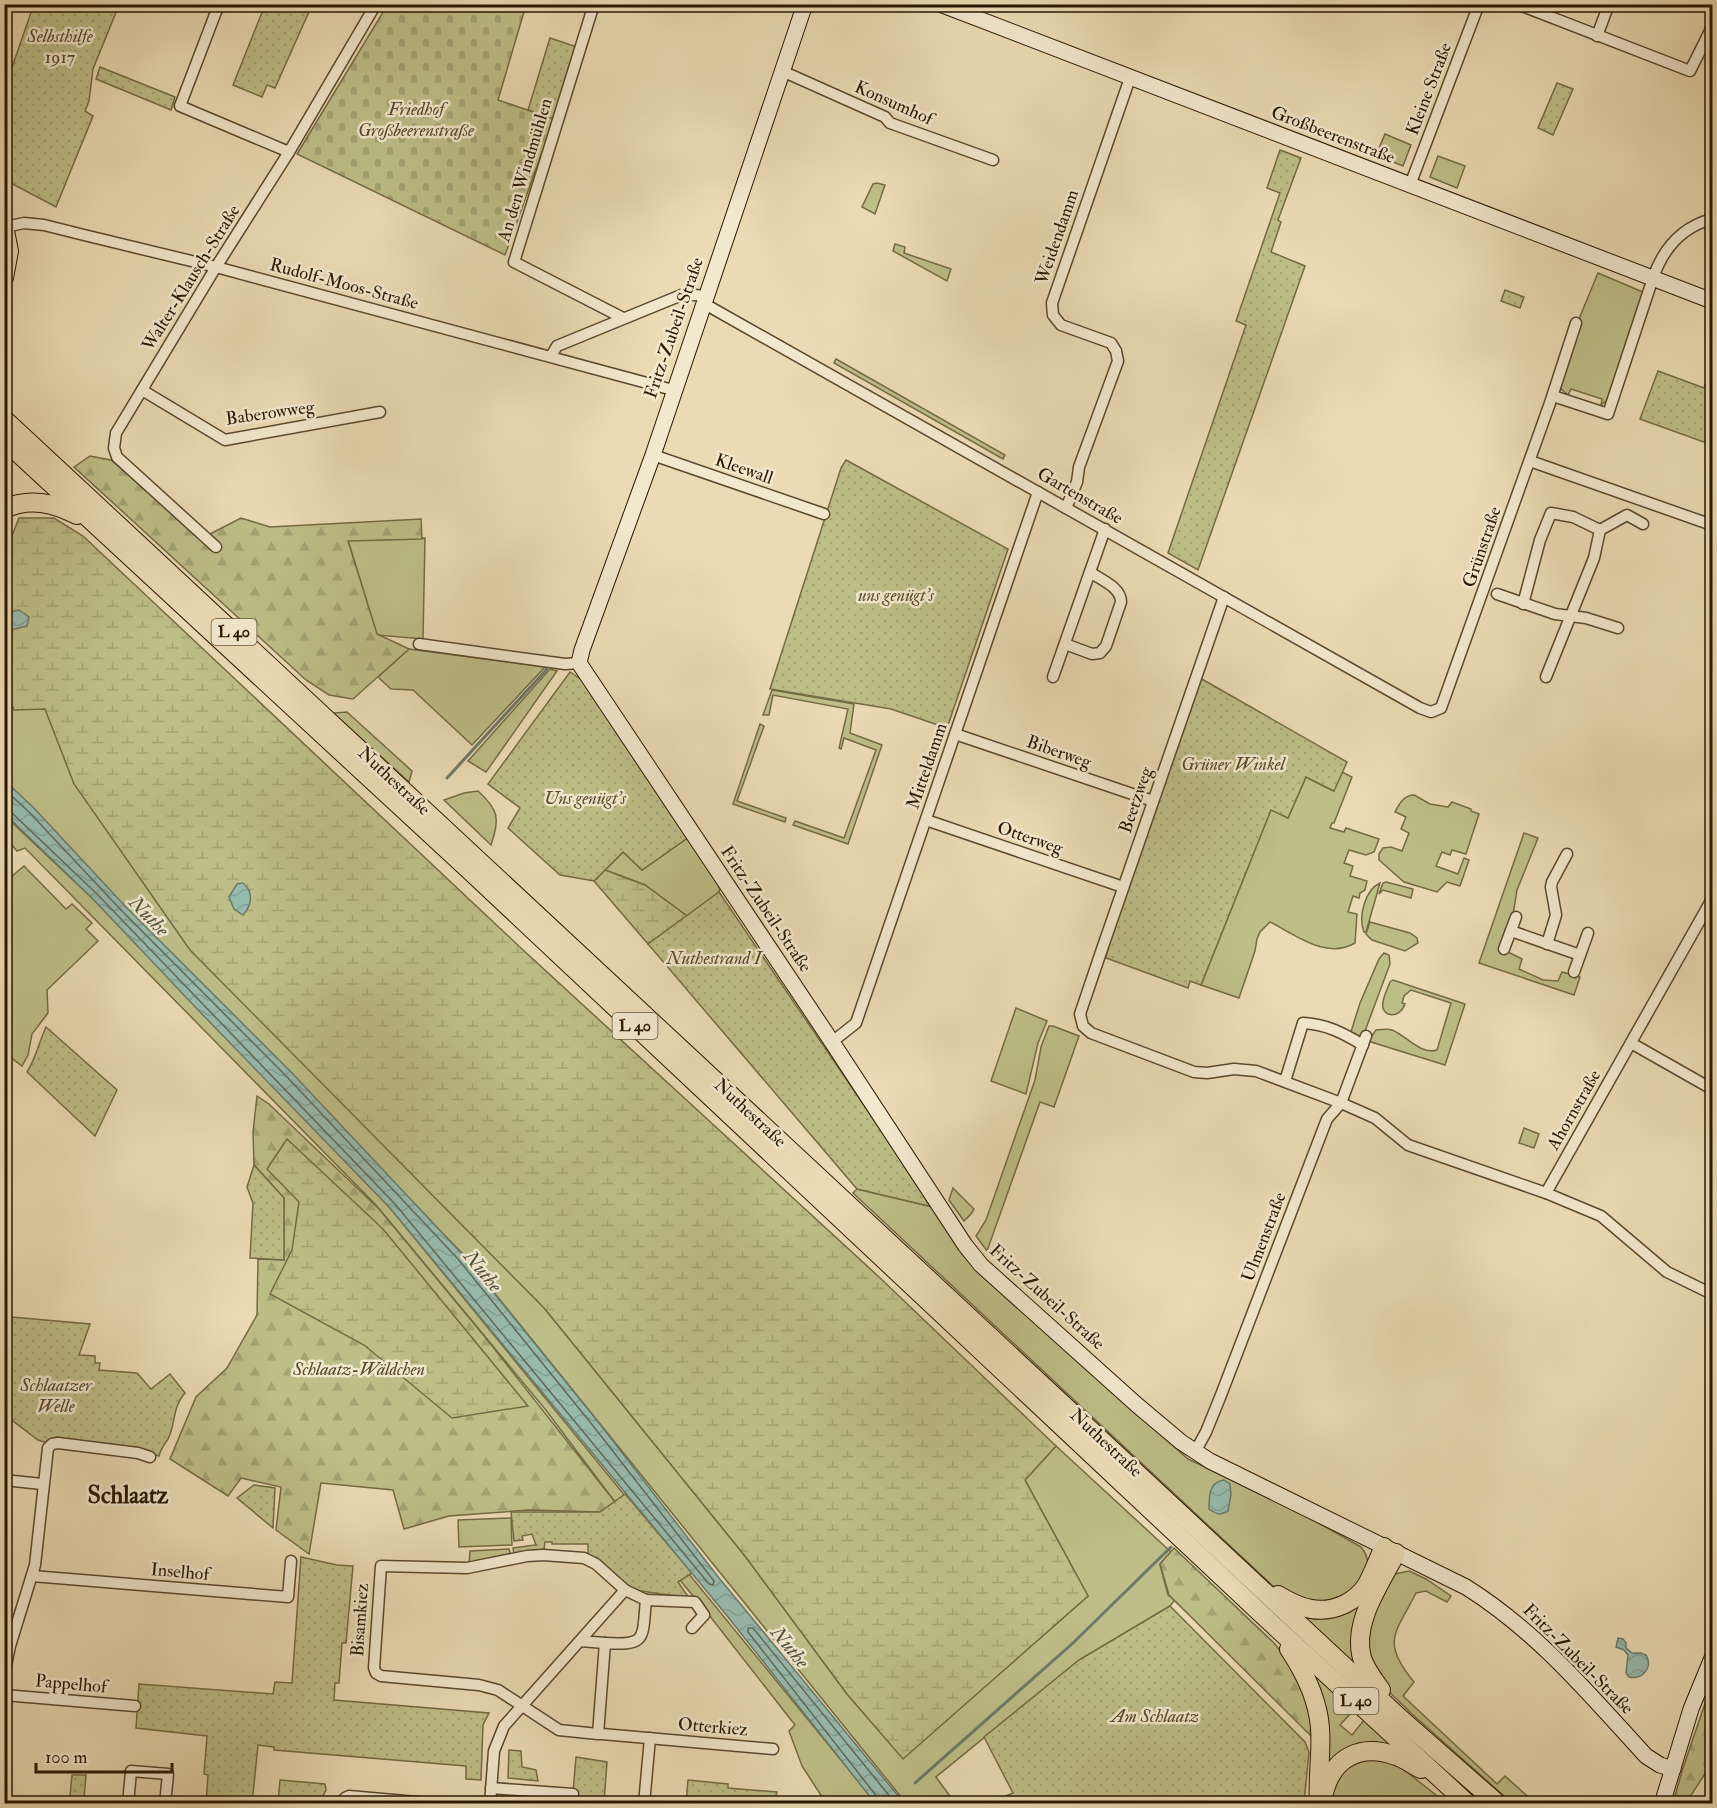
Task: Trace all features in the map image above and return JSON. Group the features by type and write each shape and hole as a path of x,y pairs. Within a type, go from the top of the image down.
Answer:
{"highway":[{"path":"4,278 9,251 5,226"},
{"path":"4,408 34,447"},
{"name":"Nuthestraße","path":"4,419 1401,1719 1498,1803"},
{"name":"Nuthestraße","path":"4,440 477,878 1269,1621 1468,1803"},
{"path":"4,509 25,502 43,502 61,507 97,526"},
{"path":"1255,1582 1295,1605 1311,1610 1327,1610 1359,1594 1390,1550"},
{"path":"1390,1550 1360,1637 1362,1656 1368,1671 1401,1719"},
{"path":"1269,1621 1303,1670 1319,1716 1321,1742 1318,1803"},
{"path":"1324,1803 1324,1794 1331,1772 1339,1762 1365,1752 1396,1756 1444,1781"}],"street":[{"path":"219,4 180,106 289,152"},
{"name":"Walter-Klausch-Straße","path":"216,547 117,457 114,448 116,433 216,267 289,152 376,4"},
{"name":"An den Windmühlen","path":"594,4 514,262 623,318"},
{"name":"Fritz-Zubeil-Straße","path":"805,4 653,454 579,663 956,1232 981,1265 1137,1405 1195,1452 1466,1587 1511,1617 1562,1665 1646,1756 1660,1765 1673,1769"},
{"name":"Großbeerenstraße","path":"940,4 1713,301"},
{"name":"Kleine Straße","path":"1410,185 1479,4"},
{"path":"1517,4 1690,71 1713,27"},
{"path":"1597,36 1609,4"},
{"name":"Konsumhof","path":"782,71 885,117 890,123 993,160"},
{"name":"Weidendamm","path":"1066,508 1118,361 1111,343 1061,325 1053,315 1052,303 1130,78"},
{"path":"1553,396 1608,414 1662,256 1676,239 1695,225 1713,219"},
{"name":"Rudolf-Moos-Straße","path":"5,226 24,223 44,225 216,267 673,390"},
{"path":"551,356 557,346 684,294 704,299"},
{"name":"Gartenstraße","path":"704,299 1066,508 1420,708 1431,712 1441,708"},
{"name":"Grünstraße","path":"1441,708 1553,396 1576,323"},
{"name":"Baberowweg","path":"142,390 225,440 380,412"},
{"name":"Kleewall","path":"653,454 824,514"},
{"path":"1530,460 1713,525"},
{"name":"Mitteldamm","path":"832,1042 856,1023 1038,492"},
{"path":"1523,604 1540,540 1551,513 1573,517 1600,530"},
{"path":"1546,677 1594,558 1600,530 1627,515 1643,524"},
{"path":"1053,677 1105,529"},
{"path":"1065,644 1092,654 1104,650 1121,602 1119,593 1090,572"},
{"path":"1497,594 1555,614 1586,618 1618,628"},
{"name":"Beetzweg","path":"1224,597 1080,1014 1081,1022 1088,1031 1178,1067 1207,1073 1245,1069 1285,1082"},
{"path":"419,644 564,664 579,663"},
{"name":"Biberweg","path":"955,734 1153,801"},
{"name":"Otterweg","path":"926,820 1123,887"},
{"path":"1547,944 1556,915 1552,882 1567,855"},
{"name":"Ahornstraße","path":"1546,1193 1713,899"},
{"path":"1504,949 1516,917"},
{"path":"1511,931 1580,955"},
{"path":"1574,972 1588,933"},
{"name":"Ulmenstraße","path":"1195,1452 1218,1405 1327,1119 1341,1102 1365,1041 1317,1024 1303,1023 1285,1082"},
{"path":"1631,1043 1713,1089"},
{"path":"1285,1082 1341,1102 1376,1118 1408,1145 1546,1193 1606,1219 1667,1272 1713,1294"},
{"path":"4,1675 7,1646 35,1565 46,1453 52,1444 138,1453 150,1457"},
{"path":"4,1480 42,1484"},
{"name":"Bisamkiez","path":"522,1707 498,1690 479,1685 376,1674 374,1668 381,1566 467,1568 527,1556 584,1558 597,1564 624,1590 646,1600 695,1602 704,1615 692,1628"},
{"name":"Inselhof","path":"32,1576 288,1597 291,1561"},
{"path":"490,1803 494,1751 504,1726 624,1590"},
{"path":"580,1641 628,1644 640,1639 643,1635 646,1600"},
{"path":"598,1734 605,1643"},
{"path":"1662,1803 1691,1709 1713,1658"},
{"name":"Pappelhof","path":"4,1695 135,1706"},
{"name":"Otterkiez","path":"522,1707 558,1730 772,1749"},
{"path":"644,1803 650,1738"},
{"path":"128,1803 131,1771 168,1774 165,1803"},
{"path":"491,1788 573,1794"},
{"path":"341,1803 349,1796 439,1803"}],"green space":[{"name":"Selbsthilfe 1917","path":"34,4 119,5 93,69 89,101 85,111 93,116 56,207 5,180 5,72 10,73"},
{"path":"265,5 312,5 275,88 267,85 262,97 233,85"},
{"name":"Friedhof Großbeerenstraße","path":"385,5 526,5 498,100 554,119 505,255 297,154 382,14"},
{"path":"550,38 577,47 554,119 528,110"},
{"path":"100,67 175,97 171,110 96,79"},
{"path":"1557,83 1573,89 1553,135 1538,128"},
{"path":"1385,134 1411,145 1403,166 1376,155"},
{"path":"1280,150 1301,158 1278,220 1281,222 1271,252 1305,266 1198,570 1168,553 1246,325 1236,321 1280,193 1267,188"},
{"path":"1438,156 1465,166 1457,188 1430,177"},
{"path":"873,184 885,185 875,214 862,207"},
{"path":"895,244 905,247 904,253 951,269 947,281 893,251"},
{"path":"1598,273 1645,293 1607,400 1601,405 1602,399 1571,389 1568,395 1561,389 1579,319"},
{"path":"1505,290 1524,297 1520,308 1501,301"},
{"path":"836,359 1005,455 1003,459 834,363"},
{"path":"1712,365 1712,445 1640,419 1658,371 1704,388"},
{"path":"90,456 111,460 203,540 241,518 270,527 421,519 422,539 348,541 377,634 409,649 353,699 329,695 306,680 74,467"},
{"name":"uns genügt's","path":"846,460 1008,549 947,728 891,709 770,689 841,468"},
{"path":"19,518 54,518 83,536 522,949 878,1276 1056,1446 1025,1480 1088,1596 903,1759 847,1694 745,1556 545,1309 190,950 74,784 45,709 14,710 5,689 4,556"},
{"path":"425,538 423,639 377,635 348,540"},
{"path":"4,558 545,1309 745,1556 847,1694 903,1758 1088,1596 1025,1480 1056,1446 1171,1552 1160,1565 1168,1595 1175,1600 1170,1606 1079,1660 936,1777 955,1803 906,1803 463,1254 5,785"},
{"path":"409,649 545,667 472,745 413,690 391,689 378,677"},
{"path":"550,669 557,671 486,772 468,761"},
{"name":"Uns genügt’s","path":"570,672 585,682 689,837 642,870 623,852 594,881 560,875 508,828 520,808 488,784"},
{"name":"Grüner Winkel","path":"1200,678 1347,762 1334,791 1306,777 1288,818 1271,810 1201,985 1190,981 1188,988 1106,958 1108,945"},
{"path":"772,690 854,704 850,733 882,745 848,844 793,825 795,821 844,838 876,750 844,738 841,749 839,748 848,709 773,695 769,715 763,715"},
{"path":"347,712 412,771 409,782 333,713"},
{"path":"760,724 764,726 737,801 786,818 785,822 733,804"},
{"path":"1342,772 1352,777 1330,828 1344,832 1346,828 1379,839 1374,852 1366,855 1349,850 1344,863 1353,866 1350,876 1367,881 1365,890 1360,893 1359,898 1353,896 1348,912 1357,914 1355,943 1344,948 1322,947 1311,944 1270,922 1260,932 1257,939 1239,998 1201,985 1271,809 1288,818 1306,777 1333,791"},
{"path":"478,791 496,815 496,828 491,845 444,800"},
{"path":"1414,795 1430,804 1448,807 1452,802 1479,814 1466,854 1452,850 1450,855 1442,852 1436,866 1458,874 1464,858 1469,860 1460,886 1447,882 1437,892 1404,882 1379,860 1379,854 1383,848 1391,847 1402,851 1409,833 1401,829 1406,817 1395,812 1405,798"},
{"path":"4,815 93,899 390,1208 876,1803 826,1803 802,1766 789,1731 795,1725 709,1615 615,1502 545,1409 376,1205 25,848 17,851 5,837"},
{"path":"1524,833 1538,838 1517,890 1513,915 1500,948 1522,959 1519,969 1543,980 1558,981 1562,972 1580,977 1574,995 1479,963"},
{"path":"689,837 721,885 719,892 687,916 645,885 605,870 623,852 642,870"},
{"path":"24,866 66,909 72,904 92,923 86,929 98,941 47,990 48,1013 32,1034 28,1055 22,1066 5,1053 5,1046 9,1048 4,1035 4,883"},
{"path":"605,870 645,885 687,916 648,944 594,881"},
{"path":"1380,883 1366,932 1364,932 1362,911 1364,904 1370,891"},
{"path":"1383,883 1413,889 1411,898 1383,890 1379,894"},
{"name":"Nuthestrand I","path":"719,892 933,1207 857,1189 648,944"},
{"path":"1370,922 1410,933 1417,938 1418,943 1405,951 1372,940 1366,934"},
{"path":"1384,953 1389,955 1390,964 1362,1039 1350,1035 1360,1003 1379,959"},
{"path":"1393,980 1465,1004 1445,1065 1368,1041 1376,1030 1388,1029 1425,1050 1437,1050 1451,1003 1411,990 1404,996 1402,1003 1405,1004 1399,1012 1387,1014 1384,1011 1383,1002 1390,982"},
{"path":"1016,1008 1047,1021 1038,1043 1026,1094 991,1081"},
{"path":"1049,1026 1079,1036 1054,1107 1040,1102 987,1251 976,1236 986,1220 1035,1080 1041,1047"},
{"path":"46,1027 117,1090 95,1136 27,1072"},
{"name":"Schlaatz-Wäldchen","path":"257,1096 269,1104 379,1209 485,1337 615,1502 600,1512 529,1510 449,1516 404,1529 393,1490 321,1483 309,1554 276,1530 281,1487 241,1478 228,1496 170,1459 196,1397 227,1368 257,1315 258,1259 284,1260 284,1198 254,1165 253,1132"},
{"path":"1524,1128 1539,1134 1534,1148 1519,1143"},
{"path":"287,1139 383,1229 528,1406 452,1418 364,1345 270,1294 292,1250 299,1202 267,1169"},
{"path":"254,1165 284,1198 284,1260 250,1258 253,1203 247,1187"},
{"path":"953,1188 974,1209 964,1221 949,1200"},
{"path":"857,1189 933,1207 961,1253 986,1278 1188,1459 1292,1508 1361,1547 1368,1564 1365,1575 1355,1591 1315,1605 1274,1587 853,1193"},
{"name":"Schlaatzer Welle","path":"11,1317 90,1324 79,1355 95,1356 95,1363 100,1363 99,1370 137,1373 151,1389 170,1374 185,1393 178,1404 168,1439 159,1456 139,1450 47,1443 38,1440 5,1415 4,1356 7,1356"},
{"path":"254,1485 275,1488 273,1528 237,1498"},
{"path":"625,1494 692,1573 678,1582 689,1598 634,1590 588,1554 588,1544 545,1542 544,1549 514,1555 513,1548 536,1545 532,1534 522,1536 523,1540 514,1541 511,1512 600,1512"},
{"path":"511,1518 512,1545 459,1547 458,1520"},
{"path":"1174,1548 1275,1644 1296,1672 1307,1698 1314,1728 1311,1736 1169,1595 1160,1564"},
{"path":"509,1549 511,1556 469,1564 470,1551"},
{"path":"301,1557 353,1566 346,1643 342,1643 339,1683 335,1683 334,1700 489,1713 483,1725 481,1780 466,1779 466,1766 274,1750 274,1747 258,1745 252,1804 206,1803 208,1775 204,1774 207,1736 136,1728 139,1684 273,1694 275,1682 292,1683"},
{"path":"1409,1571 1426,1579 1451,1596 1447,1602 1426,1591 1416,1593 1398,1628 1394,1646 1397,1656 1414,1682 1403,1696 1497,1784 1505,1776 1535,1803 1512,1803 1382,1685 1369,1660 1367,1628 1383,1589 1395,1574"},
{"path":"1366,1594 1362,1671 1302,1615"},
{"name":"Am Schlaatz","path":"1170,1606 1305,1742 1309,1752 1304,1803 988,1803 1013,1793 984,1737 1079,1660"},
{"path":"1309,1668 1353,1711 1340,1725 1352,1735 1364,1720 1399,1752 1328,1765"},
{"path":"1712,1683 1712,1763 1686,1803 1673,1803 1682,1771"},
{"path":"509,1750 521,1751 522,1767 536,1770 538,1781 508,1778"},
{"path":"576,1757 607,1762 604,1803 572,1804"},
{"path":"1365,1760 1384,1760 1398,1765 1446,1803 1332,1804 1336,1781 1344,1771"},
{"path":"72,1775 86,1775 84,1798 70,1797"},
{"path":"280,1780 325,1784 326,1790 319,1803 278,1803"},
{"path":"688,1780 728,1784 728,1788 777,1792 774,1803 686,1803"}],"water":[{"path":"19,610 29,617 27,626 11,630 5,636 5,615 8,612"},
{"path":"5,781 33,807 125,906 293,1074 463,1255 599,1423 719,1578 904,1803 875,1803 728,1617 390,1208 93,899 5,814"},
{"path":"243,883 249,890 250,899 243,915 234,909 229,897 237,884"},
{"path":"1224,1480 1230,1484 1231,1495 1228,1511 1218,1514 1209,1509 1210,1495 1215,1484"},
{"path":"1618,1638 1623,1639 1626,1648 1632,1653 1646,1655 1647,1668 1639,1677 1629,1677 1626,1673 1628,1655 1624,1650 1616,1647"}],"waterway":[{"path":"447,778 547,669"},
{"path":"915,1783 1073,1643 1171,1547"}],"district":[{"name":"Schlaatz","path":"128,1495"}],"water label":[{"name":"Nuthe","path":"149,916"},
{"name":"Nuthe","path":"483,1271"},
{"name":"Nuthe","path":"790,1647"}]}
